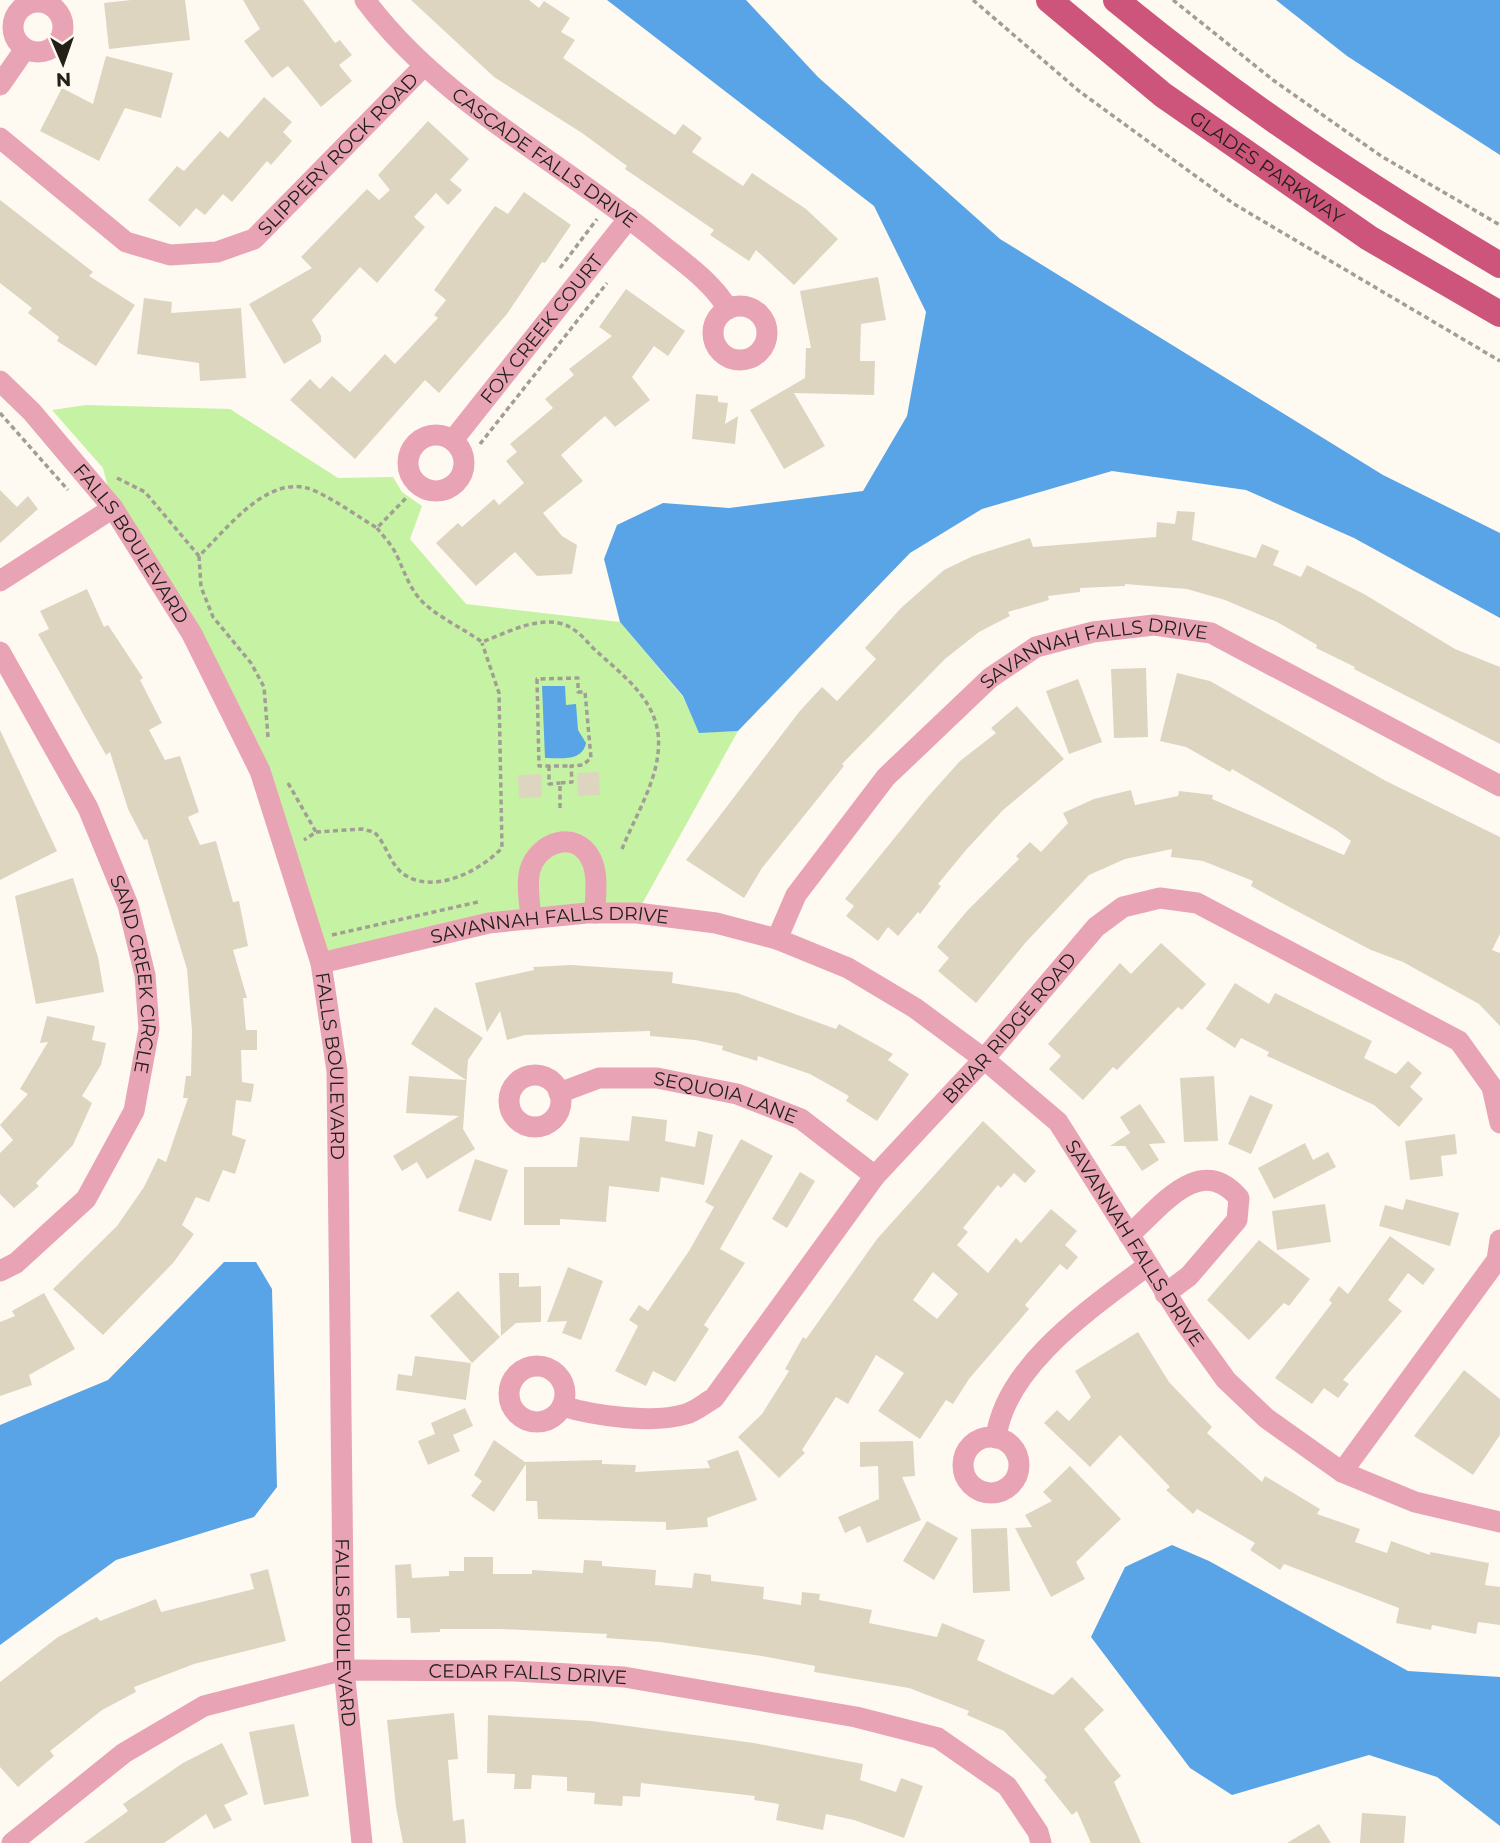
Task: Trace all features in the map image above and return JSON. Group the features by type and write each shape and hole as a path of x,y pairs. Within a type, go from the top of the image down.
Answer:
{"main road":[{"name":"GLADES PARKWAY","path":"1049,0 1163,95 1369,238 1500,314"},
{"path":"1116,0 1186,57 1392,201 1500,265"}],"street":[{"name":"CASCADE FALLS DRIVE","path":"365,0 423,67 629,218 718,291 728,309"},
{"path":"0,85 25,49"},
{"name":"SLIPPERY ROCK ROAD","path":"0,138 126,242 170,254 217,252 254,239 423,67"},
{"name":"FOX CREEK COURT","path":"453,440 629,218"},
{"name":"FALLS BOULEVARD","path":"0,381 32,412 113,508 192,634 260,771 321,963 337,1071 344,1670 362,1843"},
{"path":"0,581 113,508"},
{"name":"SAVANNAH FALLS DRIVE","path":"777,939 796,895 886,777 990,678 1036,647 1093,632 1154,625 1211,633 1500,786"},
{"name":"SAND CREEK CIRCLE","path":"0,652 88,808 128,905 145,975 149,1029 134,1111 86,1199 16,1263 0,1271"},
{"path":"531,919 530,872 537,854 550,843 561,841 584,849 592,860 595,914"},
{"name":"BRIAR RIDGE ROAD","path":"562,1406 582,1412 663,1419 688,1413 714,1398 876,1176 984,1059 1096,928 1123,907 1160,898 1197,903 1460,1041 1492,1087 1500,1123"},
{"name":"SAVANNAH FALLS DRIVE","path":"321,963 489,923 637,913 716,923 777,939 848,968 915,1008 984,1059 1058,1122 1165,1294 1226,1380 1266,1418 1342,1472 1415,1502 1500,1522"},
{"name":"SEQUOIA LANE","path":"559,1093 598,1078 657,1078 737,1094 801,1119 876,1176"},
{"path":"1129,1235 1191,1182 1211,1178 1227,1184 1239,1198 1237,1220 1189,1276 1165,1294"},
{"path":"1342,1472 1497,1261 1500,1240"},
{"path":"996,1438 999,1414 1032,1363 1084,1314 1147,1266"},
{"name":"CEDAR FALLS DRIVE","path":"12,1843 124,1753 204,1706 344,1670 514,1671 624,1677 856,1717 938,1738 1007,1786 1038,1832 1041,1843"}],"path":[{"path":"973,0 1079,91 1234,204 1500,361"},
{"path":"1173,0 1273,80 1381,156 1500,225"},
{"path":"480,444 613,275"},
{"path":"0,413 70,493"},
{"path":"111,474 145,492 199,556 256,502 273,491 288,488 315,491 377,528 396,553 404,576 419,599 436,614 454,622 482,642 499,693 501,713 502,848 488,862 472,872 438,881 419,880 403,873 374,832 362,829 316,832"},
{"path":"377,528 407,498"},
{"path":"482,642 533,623 559,623 578,631 633,681 651,713 658,754 622,849"},
{"path":"578,678 578,692 585,692 590,758 583,765 571,766 539,766 537,679 578,678"},
{"path":"548,766 549,784 572,782 571,766"},
{"path":"560,783 560,808"}],"green space":[{"path":"86,405 230,409 338,478 393,477 402,492 422,506 410,539 466,604 620,622 683,697 699,732 738,731 637,913 587,913 321,963 260,771 113,508 103,468 52,410"}],"water":[{"path":"607,0 746,0 818,77 1000,239 1383,475 1500,533 1500,618 1354,538 1246,490 1112,471 982,509 910,553 738,731 699,733 683,696 620,622 604,559 617,525 663,503 729,508 863,491 907,416 926,312 874,206"},
{"path":"1276,0 1500,0 1500,155 1347,56"},
{"path":"542,686 565,686 566,705 576,704 578,730 586,743 584,749 575,756 545,758"},
{"path":"224,1262 256,1262 272,1289 277,1487 254,1517 116,1560 0,1645 0,1425 108,1380"},
{"path":"1172,1545 1209,1561 1408,1671 1500,1677 1500,1826 1437,1777 1369,1755 1232,1795 1190,1768 1091,1637 1125,1567"}],"building":[{"path":"185,0 190,40 109,49 104,3"},
{"path":"243,0 303,0 335,43 340,40 352,55 339,65 352,81 321,107 288,66 272,78 244,41 260,29"},
{"path":"411,0 529,0 539,8 544,1 570,18 561,32 575,40 563,58 675,135 683,124 702,138 692,152 743,186 752,173 806,209 838,239 794,285 756,250 749,261 710,235 714,230 625,169 627,166 582,133 494,77"},
{"path":"106,56 173,73 161,118 125,108 99,161 40,131 62,88 93,104"},
{"path":"264,97 292,122 283,132 292,141 271,165 267,161 232,202 223,194 205,215 196,208 180,227 148,200 177,166 184,171 220,131 228,138"},
{"path":"428,121 469,159 450,180 462,190 448,205 436,193 414,217 425,227 377,283 360,267 312,320 321,336 321,342 284,364 249,304 312,268 301,257 367,189 379,200 390,190 378,175"},
{"path":"524,192 571,225 507,314 439,393 425,380 355,459 290,400 310,379 320,389 332,376 350,392 385,354 395,364 438,318 434,315 446,300 434,290 495,206 508,214"},
{"path":"0,200 93,272 89,276 135,305 96,366 57,341 59,337 28,313 32,308 0,283"},
{"path":"878,277 886,320 861,324 860,361 875,361 874,395 794,393 825,446 784,469 750,410 805,378 806,348 811,348 800,291"},
{"path":"626,289 685,331 668,356 654,346 632,377 650,400 615,427 605,416 561,455 583,481 543,513 562,536 577,545 572,574 537,576 515,552 476,586 436,543 458,523 462,527 494,499 499,505 524,483 506,461 517,452 510,444 553,408 545,399 574,375 569,369 612,336 599,327"},
{"path":"144,298 172,302 171,313 241,308 246,378 200,381 199,363 137,354"},
{"path":"696,394 718,396 718,402 728,403 725,424 738,416 735,444 692,439"},
{"path":"0,490 17,507 28,496 38,509 0,543"},
{"path":"1177,511 1195,512 1192,540 1256,558 1262,544 1279,551 1273,565 1301,577 1307,565 1364,594 1455,649 1500,667 1500,744 1354,669 1355,667 1316,648 1317,645 1277,622 1225,600 1187,589 1125,584 1080,588 1080,592 1048,596 1049,600 1008,612 1010,616 979,632 945,659 842,764 844,766 762,868 744,898 686,860 799,712 822,687 837,701 876,659 865,648 901,608 944,570 973,556 1030,538 1033,547 1156,537 1157,522 1175,524"},
{"path":"87,589 104,627 108,625 143,678 140,680 162,723 149,730 165,760 180,756 199,812 188,817 200,845 216,841 233,902 239,901 248,946 233,950 247,998 243,998 246,1030 257,1030 257,1050 241,1050 242,1082 254,1084 251,1102 236,1100 232,1135 246,1140 235,1174 223,1170 209,1202 196,1197 182,1225 194,1234 173,1263 103,1335 53,1289 117,1226 144,1187 158,1158 166,1162 188,1098 183,1098 186,1076 191,1076 192,1031 187,969 147,839 144,840 128,809 110,752 106,755 38,634 49,629 40,611"},
{"path":"1146,668 1148,737 1114,738 1111,669"},
{"path":"1177,673 1210,681 1386,781 1500,837 1500,934 1492,950 1500,953 1500,1026 1479,1004 1403,962 1371,950 1291,908 1251,886 1253,881 1203,861 1171,857 1172,849 1125,859 1089,875 1026,942 976,1003 938,971 949,958 937,947 967,911 1019,859 1016,856 1030,842 1041,852 1068,823 1063,813 1094,799 1131,790 1135,805 1178,796 1179,791 1213,795 1212,799 1344,855 1351,841 1336,830 1232,769 1230,772 1186,747 1160,741"},
{"path":"1078,679 1102,742 1069,754 1046,691"},
{"path":"1017,706 1064,759 1003,810 938,884 941,886 920,914 918,912 898,936 888,927 878,941 846,916 854,906 845,899 926,799 960,761 996,733 991,728"},
{"path":"0,730 57,851 0,880"},
{"path":"599,772 600,795 578,796 577,773"},
{"path":"541,774 542,797 519,798 518,775"},
{"path":"73,878 98,957 104,992 36,1004 15,896"},
{"path":"1161,943 1206,984 1182,1010 1178,1007 1117,1070 1113,1067 1083,1100 1049,1069 1061,1056 1048,1044 1120,963 1131,974"},
{"path":"571,965 673,972 672,983 737,993 836,1029 839,1024 893,1054 888,1060 909,1074 877,1121 846,1101 849,1096 810,1074 758,1056 757,1061 722,1050 723,1046 695,1040 650,1036 650,1031 525,1035 507,1040 500,1011 487,1032 475,983 534,970 533,967"},
{"path":"1235,983 1269,1004 1275,993 1372,1041 1364,1058 1396,1074 1408,1061 1422,1073 1410,1087 1423,1099 1399,1127 1374,1105 1267,1056 1269,1052 1241,1038 1235,1048 1206,1029"},
{"path":"435,1007 483,1038 468,1060 463,1129 475,1149 427,1179 417,1162 402,1171 393,1156 459,1116 406,1113 409,1076 466,1080 411,1044"},
{"path":"47,1016 95,1026 92,1040 106,1043 101,1065 82,1096 92,1103 73,1145 36,1183 39,1186 14,1208 0,1194 0,1153 13,1140 0,1125 28,1094 20,1089 48,1042 40,1043"},
{"path":"1214,1076 1218,1141 1184,1142 1180,1078"},
{"path":"1250,1095 1273,1105 1251,1154 1228,1144"},
{"path":"1140,1104 1166,1143 1149,1144 1159,1160 1142,1171 1125,1146 1110,1146 1130,1133 1120,1117"},
{"path":"632,1116 667,1120 665,1141 695,1147 698,1131 713,1135 704,1185 661,1177 659,1192 609,1186 606,1222 560,1219 560,1225 524,1225 524,1167 577,1167 580,1137 629,1141"},
{"path":"983,1121 1036,1171 1025,1183 1014,1173 1001,1188 998,1185 963,1228 968,1232 957,1245 988,1273 1016,1238 1021,1243 1051,1209 1077,1231 1065,1245 1078,1257 1067,1270 1060,1264 1025,1305 1029,1309 969,1379 953,1404 946,1400 920,1439 878,1411 904,1373 876,1355 848,1404 836,1397 802,1450 805,1453 779,1478 738,1437 762,1414 789,1371 785,1369 803,1337 806,1339 877,1239","holes":["933,1272 958,1294 937,1319 913,1300"]},
{"path":"1455,1134 1457,1154 1441,1156 1443,1176 1410,1180 1405,1141"},
{"path":"741,1139 773,1156 720,1249 745,1263 704,1325 709,1329 675,1382 653,1371 646,1386 615,1371 638,1326 629,1320 639,1305 648,1311 689,1251 714,1207 705,1202"},
{"path":"1305,1143 1313,1160 1328,1152 1336,1167 1274,1199 1258,1168"},
{"path":"475,1159 508,1170 491,1221 458,1211"},
{"path":"800,1172 815,1181 787,1228 772,1219"},
{"path":"1406,1199 1459,1213 1450,1246 1379,1226 1385,1205 1403,1210"},
{"path":"1325,1204 1331,1242 1277,1250 1272,1211"},
{"path":"1390,1236 1435,1269 1423,1285 1408,1273 1388,1300 1402,1311 1343,1380 1349,1384 1338,1398 1324,1388 1312,1404 1275,1378 1332,1303 1329,1300 1339,1286 1348,1294"},
{"path":"1259,1240 1310,1279 1289,1306 1284,1303 1249,1340 1207,1300"},
{"path":"568,1267 603,1281 581,1340 562,1333 567,1321 547,1322"},
{"path":"499,1273 519,1273 519,1287 541,1286 541,1322 516,1323 501,1336"},
{"path":"458,1291 500,1337 472,1363 430,1316"},
{"path":"44,1293 75,1349 29,1375 32,1385 0,1396 0,1322 15,1316 12,1311"},
{"path":"1138,1332 1169,1382 1212,1427 1207,1433 1262,1482 1265,1476 1320,1509 1317,1514 1360,1529 1355,1542 1387,1553 1391,1541 1430,1555 1430,1552 1489,1563 1485,1585 1500,1587 1500,1625 1478,1622 1476,1634 1432,1625 1431,1630 1396,1623 1399,1608 1284,1564 1280,1570 1250,1550 1255,1543 1197,1509 1193,1514 1166,1490 1170,1487 1120,1435 1090,1467 1044,1423 1057,1410 1069,1421 1091,1397 1075,1371"},
{"path":"415,1356 471,1363 466,1400 396,1390 398,1374 412,1376"},
{"path":"1464,1370 1500,1399 1500,1435 1473,1475 1414,1436"},
{"path":"465,1408 473,1426 453,1435 460,1451 428,1465 418,1441 435,1434 431,1423"},
{"path":"494,1440 525,1462 602,1460 602,1464 636,1465 635,1472 710,1468 707,1461 738,1450 757,1500 707,1518 708,1527 666,1530 666,1522 538,1519 537,1501 526,1501 526,1464 494,1512 471,1496 482,1481 474,1475"},
{"path":"913,1441 915,1476 902,1477 921,1520 867,1543 860,1526 845,1533 838,1517 879,1499 878,1466 860,1467 860,1442"},
{"path":"1070,1466 1121,1519 1076,1562 1085,1579 1051,1597 1015,1528 1032,1527 1025,1515 1052,1501 1043,1492"},
{"path":"927,1521 958,1538 934,1580 903,1561"},
{"path":"1007,1528 1010,1591 973,1593 971,1529"},
{"path":"464,1557 493,1557 493,1574 532,1574 532,1570 583,1573 584,1560 602,1561 602,1566 656,1570 655,1585 692,1588 694,1573 711,1575 711,1581 764,1587 763,1599 801,1605 802,1592 820,1594 819,1600 872,1610 869,1623 937,1637 942,1623 985,1640 977,1660 1053,1695 1072,1677 1104,1710 1084,1729 1121,1776 1114,1782 1141,1843 1091,1843 1077,1811 1072,1815 1044,1780 1047,1777 1004,1731 967,1715 969,1711 909,1688 814,1672 815,1666 762,1656 660,1642 606,1638 607,1634 502,1629 440,1629 440,1632 411,1633 410,1618 397,1618 395,1565 411,1564 412,1578 449,1576 449,1571 464,1571"},
{"path":"268,1569 286,1641 194,1664 134,1687 136,1692 102,1710 50,1751 54,1756 18,1787 0,1767 0,1682 58,1637 97,1617 100,1621 156,1599 161,1612 254,1589 250,1574"},
{"path":"454,1713 458,1759 448,1760 453,1821 464,1819 466,1843 403,1843 396,1807 387,1720"},
{"path":"488,1715 591,1721 754,1743 863,1764 860,1780 896,1792 901,1778 923,1786 904,1838 854,1820 826,1814 823,1830 776,1820 779,1804 754,1800 755,1796 641,1783 640,1797 623,1796 622,1806 594,1804 595,1793 567,1791 567,1777 532,1775 531,1789 514,1789 515,1774 487,1773"},
{"path":"294,1724 309,1796 264,1805 249,1732"},
{"path":"222,1743 248,1794 224,1805 232,1820 214,1829 206,1814 164,1843 84,1843 128,1811 123,1804 183,1763"},
{"path":"1362,1813 1406,1816 1404,1843 1360,1843"},
{"path":"1319,1824 1331,1843 1287,1843"}]}
